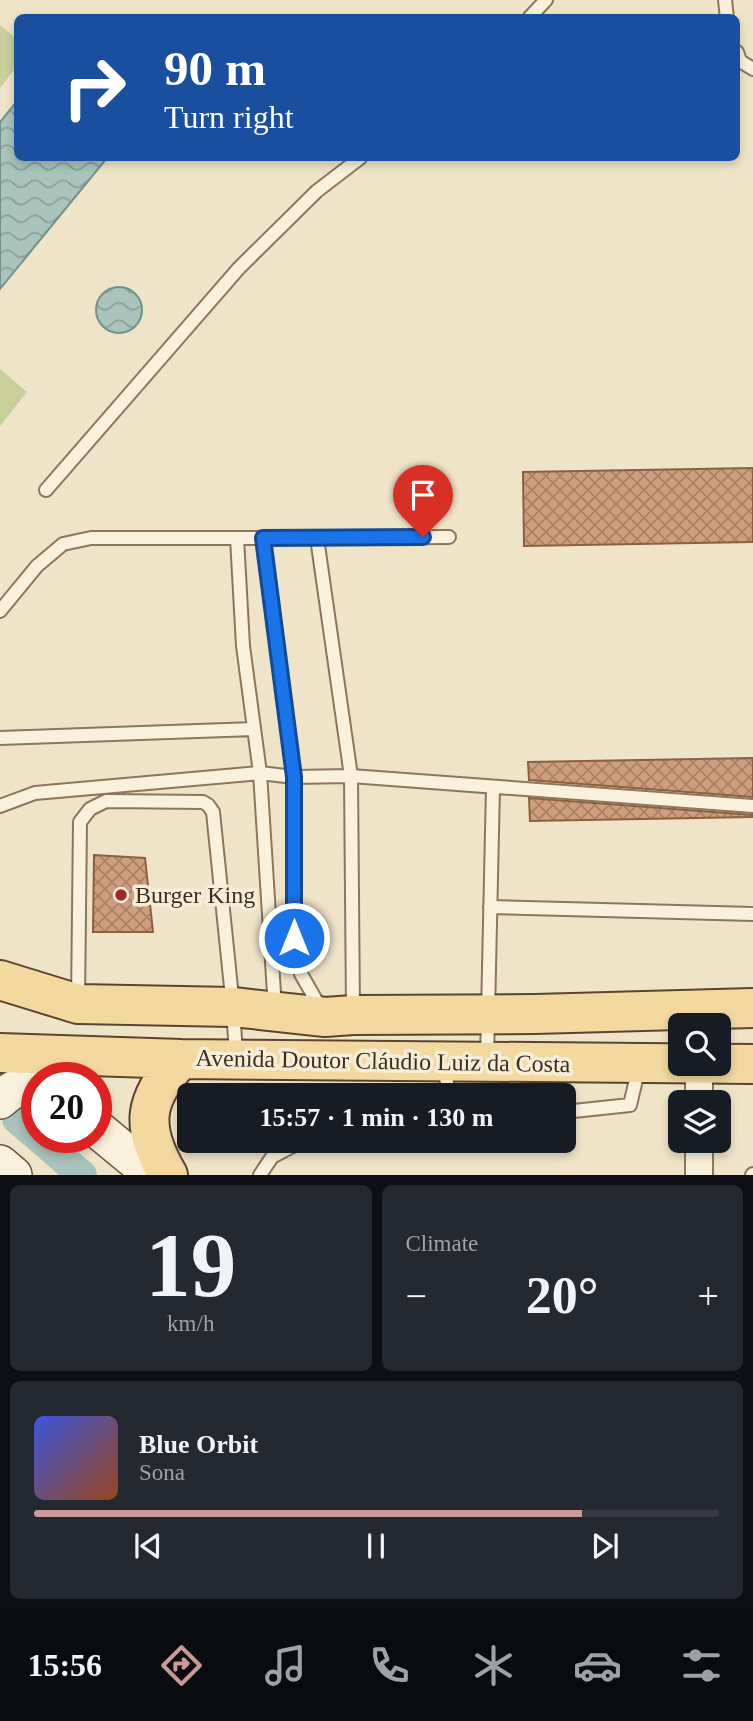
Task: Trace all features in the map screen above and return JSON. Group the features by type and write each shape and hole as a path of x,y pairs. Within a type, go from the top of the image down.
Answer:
{"main road":[{"name":"Avenida Doutor Cláudio Luiz da Costa","path":"0,980 78,1004 233,1007 275,1013 339,1016 753,1008"},
{"name":"Avenida Doutor Cláudio Luiz da Costa","path":"13,1057 236,1060 446,1079 487,1062 668,1064"},
{"path":"168,1175 154,1144 148,1119 153,1098 165,1076 181,1059"},
{"name":"Avenida Doutor Cláudio Luiz da Costa","path":"731,1064 753,1064"},
{"path":"0,1100 21,1087"},
{"path":"112,1141 153,1175"},
{"path":"0,1164 13,1175"}],"street":[{"path":"699,1153 699,1175"}],"lane":[{"path":"533,14 546,0"},
{"path":"46,490 239,268 317,191 356,161"},
{"path":"0,611 37,566 63,544 91,538 449,537"},
{"path":"237,538 243,646 260,773 275,1013"},
{"path":"263,538 294,777 295,952 301,974 339,1016"},
{"path":"317,538 351,776 339,1016"},
{"path":"0,738 254,729"},
{"path":"0,806 35,793 260,773 294,777 351,776 753,806"},
{"path":"487,1062 493,787"},
{"path":"78,1004 80,822 90,809 106,802 203,802 213,811 236,1060"},
{"path":"490,907 753,914"},
{"path":"576,1111 631,1105 640,1064"},
{"path":"260,1175 272,1157 280,1153"}],"green space":[{"path":"0,25 14,37 14,70 0,88"},
{"path":"0,369 27,392 0,426"}],"water":[{"path":"14,105 14,161 105,161 0,289 0,122"},
{"path":"119,287 135,294 142,310 135,326 119,333 103,326 96,310 103,294"}],"building":[{"path":"753,468 753,542 524,546 523,472"},
{"path":"753,758 753,797 529,780 528,762"},
{"path":"529,798 753,815 753,817 530,821"},
{"name":"Burger King","path":"94,855 145,858 153,932 93,932"}],"waterway":[{"path":"17,1119 21,1122"},
{"path":"56,1153 82,1175"}],"place":[{"name":"Burger King","path":"121,895"}],"route":[{"path":"294,938 294,777 263,538 423,537"}]}
